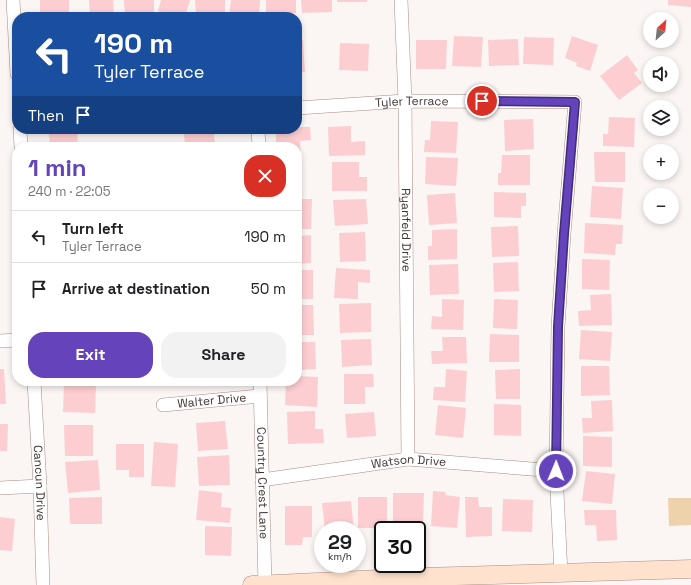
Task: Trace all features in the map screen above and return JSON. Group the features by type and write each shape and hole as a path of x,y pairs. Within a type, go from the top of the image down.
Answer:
{"main road":[{"path":"252,585 691,569"},
{"path":"404,585 422,578"}],"street":[{"path":"13,0 14,12"},
{"name":"Ryanfeld Drive","path":"401,0 405,101 408,459"},
{"name":"Tyler Terrace","path":"302,108 405,101 575,102 558,327 556,471"},
{"path":"0,341 12,340"},
{"name":"Cancun Drive","path":"34,386 40,486 43,585"},
{"name":"Country Crest Lane","path":"260,386 265,585"},
{"name":"Walter Drive","path":"163,405 260,396"},
{"name":"Watson Drive","path":"262,480 408,459 556,471"},
{"path":"556,471 561,574"},
{"path":"0,488 40,486"}],"shaded area":[{"path":"668,498 691,498 691,525 669,526"}],"building":[{"path":"40,0 69,0 69,12 40,12"},
{"path":"89,0 113,0 114,12 90,12"},
{"path":"124,0 154,0 154,12 125,12"},
{"path":"161,0 190,0 186,12 158,11"},
{"path":"195,0 225,0 225,12 196,12"},
{"path":"231,0 260,0 259,12 229,12"},
{"path":"266,0 296,0 296,12 266,12"},
{"path":"301,0 332,0 332,12 302,12"},
{"path":"337,0 367,0 367,2 337,2"},
{"path":"668,0 691,0 691,7 668,5"},
{"path":"454,36 483,37 481,67 452,66"},
{"path":"572,36 598,45 590,71 576,66 577,63 565,58"},
{"path":"524,37 554,38 553,65 523,64"},
{"path":"518,39 519,65 489,66 488,40"},
{"path":"302,40 305,72 302,72"},
{"path":"416,40 447,40 446,69 416,69"},
{"path":"340,43 369,44 368,71 339,70"},
{"path":"627,55 638,70 634,73 642,83 619,100 600,76"},
{"path":"609,117 635,118 634,147 603,146 603,134 608,134"},
{"path":"533,119 534,149 505,151 504,120"},
{"path":"431,121 458,122 456,153 424,152 425,140 430,140"},
{"path":"351,126 351,142 365,141 365,155 329,156 328,127"},
{"path":"302,127 310,127 311,140 300,142 276,142 276,134 302,134"},
{"path":"49,134 77,134 78,142 50,142"},
{"path":"184,134 214,134 215,142 185,142"},
{"path":"594,152 625,152 625,182 595,182"},
{"path":"502,155 530,155 530,185 498,185 498,173 501,173"},
{"path":"426,157 458,158 456,186 425,184"},
{"path":"332,162 359,162 359,177 367,177 367,191 332,191"},
{"path":"592,186 623,188 621,219 590,217"},
{"path":"494,192 526,193 526,206 521,206 521,218 494,217"},
{"path":"455,193 457,223 429,225 427,195"},
{"path":"302,199 312,199 311,229 302,229"},
{"path":"366,199 368,224 335,226 333,200"},
{"path":"585,223 623,225 622,244 616,244 615,255 584,253"},
{"path":"518,226 519,256 492,257 491,227"},
{"path":"457,229 457,259 428,260 428,246 432,246 432,230"},
{"path":"365,232 366,261 340,262 339,233"},
{"path":"311,235 311,263 302,264 302,236"},
{"path":"582,259 610,260 609,290 582,289"},
{"path":"518,262 519,291 494,292 493,263"},
{"path":"458,264 459,294 430,295 429,265"},
{"path":"336,268 370,270 370,283 358,282 358,299 334,298"},
{"path":"302,270 313,270 313,299 302,299"},
{"path":"611,294 612,325 579,326 578,311 591,310 590,295"},
{"path":"442,299 464,300 463,330 431,329 432,316 442,317"},
{"path":"494,299 518,300 517,329 493,328"},
{"path":"371,303 371,332 340,333 339,304"},
{"path":"302,305 313,305 314,335 302,335"},
{"path":"581,330 612,332 610,361 579,359"},
{"path":"490,334 519,335 519,362 489,362"},
{"path":"442,337 466,337 467,363 432,364 431,351 443,351"},
{"path":"371,339 372,365 342,367 341,340"},
{"path":"302,342 315,342 316,369 302,370"},
{"path":"581,366 609,366 610,395 581,396"},
{"path":"0,369 4,369 6,404 0,404"},
{"path":"446,369 467,371 465,402 433,400 434,387 445,387"},
{"path":"520,369 520,399 496,399 495,370"},
{"path":"344,374 373,374 374,387 365,387 365,404 344,404"},
{"path":"302,376 318,377 317,407 285,405 286,386 302,386"},
{"path":"64,386 96,386 95,413 63,412"},
{"path":"612,400 613,431 583,433 582,418 592,418 591,401"},
{"path":"494,404 521,405 521,436 494,435"},
{"path":"438,405 466,408 463,438 435,435"},
{"path":"315,411 315,429 323,429 324,443 288,444 287,412"},
{"path":"374,412 376,436 347,438 345,414"},
{"path":"225,421 228,449 198,451 196,423"},
{"path":"0,424 8,424 7,451 0,451"},
{"path":"64,425 93,425 93,456 65,456"},
{"path":"583,436 612,437 612,467 583,466"},
{"path":"154,442 178,444 175,487 151,486"},
{"path":"116,444 144,444 144,477 129,477 129,470 116,470"},
{"path":"229,455 230,485 199,486 197,457"},
{"path":"98,460 100,490 68,493 65,462"},
{"path":"586,471 615,474 612,504 582,501"},
{"path":"199,490 222,493 221,507 231,508 230,523 196,520"},
{"path":"433,491 446,492 445,495 460,497 457,528 431,526"},
{"path":"393,493 424,493 423,521 393,521"},
{"path":"102,497 102,524 70,524 69,498"},
{"path":"358,497 387,497 387,521 374,521 374,528 366,528 366,521 358,521"},
{"path":"465,497 478,497 479,507 492,507 492,536 466,537"},
{"path":"503,499 533,500 532,532 502,531"},
{"path":"351,501 353,521 324,521 322,503"},
{"path":"285,506 312,506 312,537 303,537 302,545 285,545"},
{"path":"584,510 616,510 617,540 597,541 596,525 585,525"},
{"path":"0,517 15,519 12,551 0,550"},
{"path":"205,526 232,527 231,556 205,555"}],"route":[{"path":"482,101 575,102 558,327 556,471"}]}
